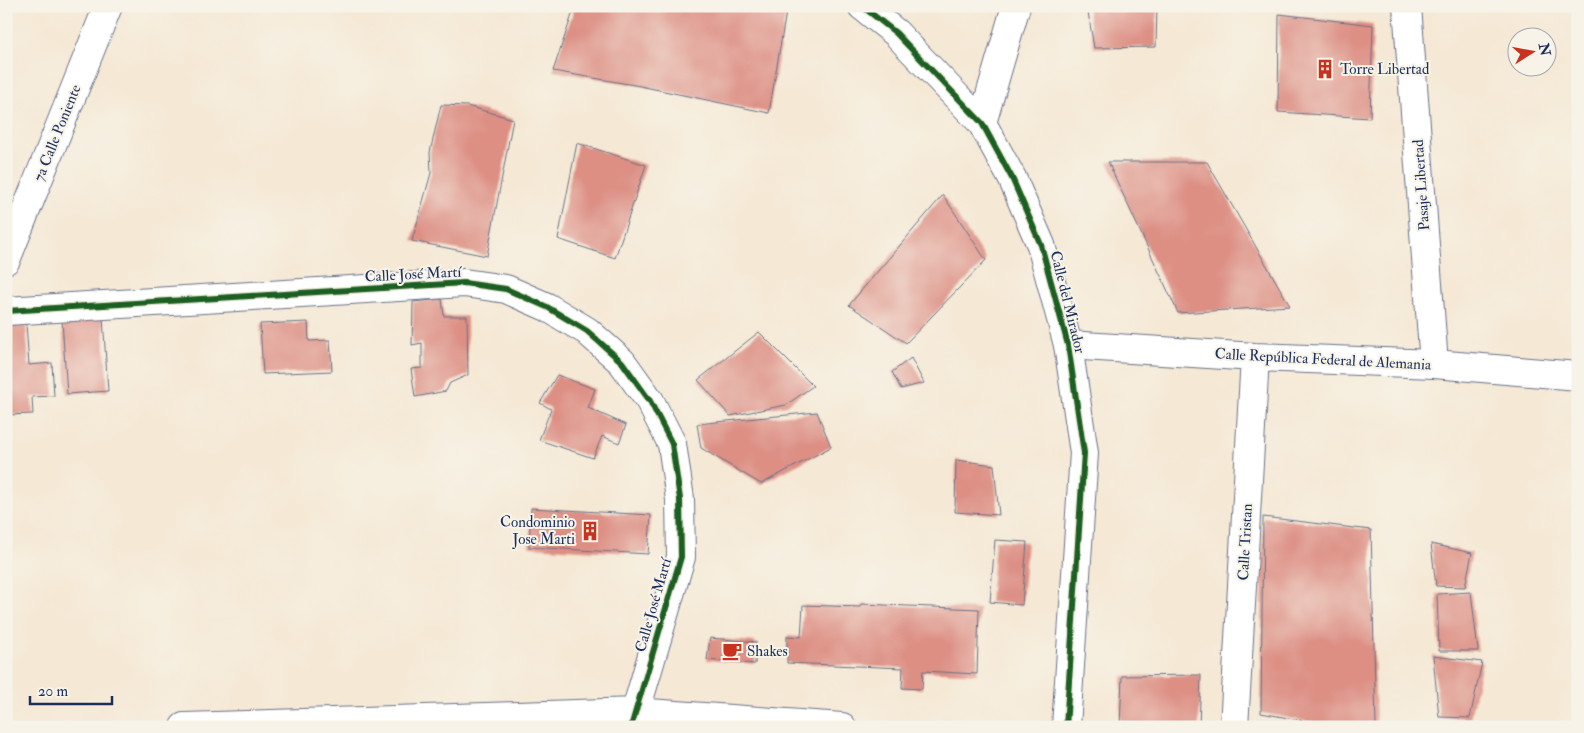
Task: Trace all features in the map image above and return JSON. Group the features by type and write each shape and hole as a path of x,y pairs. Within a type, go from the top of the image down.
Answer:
{"street":[{"name":"7a Calle Poniente","path":"6,260 108,6"},
{"name":"Calle del Mirador","path":"862,6 896,33 982,123 1012,178 1041,245 1068,345 1084,453 1066,727"},
{"path":"982,123 1016,6"},
{"name":"Pasaje Libertad","path":"1407,6 1434,364"},
{"name":"Calle José Martí","path":"6,311 464,283 506,289 548,307 587,331 622,362 650,401 672,444 680,499 681,557 633,720"},
{"name":"Calle República Federal de Alemania","path":"1068,345 1434,364 1578,376"},
{"name":"Calle Tristan","path":"1234,727 1255,356"},
{"path":"184,727 633,720 842,727"}],"building":[{"path":"575,6 768,6 786,12 769,113 640,86 553,71"},
{"path":"1087,6 1157,6 1156,47 1094,48"},
{"name":"Torre Libertad","path":"1279,14 1373,25 1370,118 1278,112"},
{"path":"441,105 467,106 513,119 487,256 412,241 431,173 430,152"},
{"path":"577,143 646,165 615,258 558,239"},
{"path":"1108,162 1207,162 1290,306 1178,313"},
{"path":"943,195 986,260 906,343 849,305"},
{"path":"442,299 444,316 467,316 468,375 450,383 446,391 415,397 411,369 422,368 422,343 412,345 413,302"},
{"path":"103,318 108,391 67,394 62,321"},
{"path":"308,322 309,341 330,340 332,371 263,374 260,324"},
{"path":"26,324 29,365 52,363 54,396 32,397 33,414 6,415 6,325"},
{"path":"759,332 813,386 786,405 730,416 698,380"},
{"path":"911,358 924,383 901,389 892,372"},
{"path":"557,375 595,389 588,408 626,425 619,443 602,436 593,458 539,440 551,409 540,403"},
{"path":"817,412 831,447 761,484 701,448 697,424"},
{"path":"956,460 994,465 999,515 955,512"},
{"name":"Condominio Jose Marti","path":"531,508 651,515 648,554 529,547"},
{"path":"1263,517 1371,530 1376,727 1338,727 1261,713"},
{"path":"995,540 1027,542 1022,605 990,602"},
{"path":"1431,544 1472,553 1465,587 1436,586"},
{"path":"1471,592 1478,651 1439,651 1437,594"},
{"path":"861,604 979,609 977,674 923,671 922,689 902,688 903,668 787,663 787,636 801,637 803,605 860,607"},
{"name":"Shakes","path":"710,638 756,642 755,664 707,660"},
{"path":"1433,656 1482,662 1470,718 1439,717"},
{"path":"1201,675 1199,727 1120,727 1122,676"}],"cycle path":[{"path":"862,6 896,33 982,123 1012,178 1041,245 1068,345 1084,453 1066,727"},
{"path":"6,311 464,283 506,289 547,307 587,331 622,362 650,401 672,444 680,499 681,557 631,727"}],"place":[{"name":"Torre Libertad","path":"1325,69"},
{"name":"Condominio Jose Marti","path":"590,531"},
{"name":"Shakes","path":"732,651"}]}
